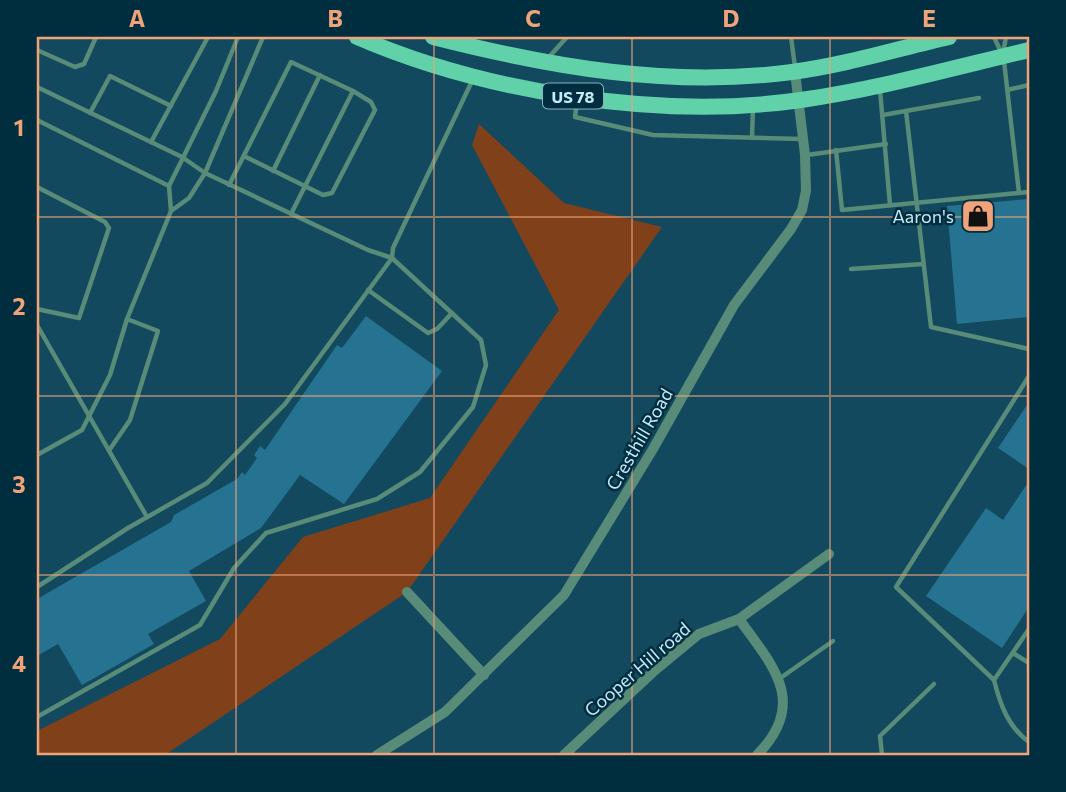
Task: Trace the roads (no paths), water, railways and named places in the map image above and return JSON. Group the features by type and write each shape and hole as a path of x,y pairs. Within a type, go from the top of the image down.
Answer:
{"main road":[{"name":"US 78","path":"357,37 474,77 578,97 659,103 798,100 880,86 1029,50"},
{"name":"US 78","path":"433,37 584,69 679,78 795,72 949,37"},
{"path":"578,97 584,69"}],"street":[{"name":"Cresthill Road","path":"377,755 445,712 564,595 653,449 734,305 791,229 802,210 806,191 805,155 795,72"},
{"name":"Cooper Hill road","path":"564,755 653,672 699,634 739,619 829,554"},
{"path":"407,592 484,675"},
{"path":"739,619 776,669 782,694 776,736 757,755"}],"lane":[{"path":"37,50 75,67 84,64 96,37"},
{"path":"151,142 208,37"},
{"path":"37,455 82,430 110,376 127,318 171,211 169,186 238,37"},
{"path":"171,211 188,198 205,173 263,37"},
{"path":"545,62 567,37"},
{"path":"792,37 795,72"},
{"path":"993,37 1003,56"},
{"path":"1006,37 1003,56 1019,193"},
{"path":"229,185 292,62 372,102 375,110 336,190 323,195 244,156"},
{"path":"273,171 320,75"},
{"path":"90,113 110,76 171,106"},
{"path":"37,587 208,482 285,404 392,258 393,248 474,77"},
{"path":"1007,90 1029,85"},
{"path":"880,86 890,205"},
{"path":"37,87 182,157 229,185 392,258 481,340 486,365 473,407 420,472 377,499 266,533 234,568 200,625 37,717"},
{"path":"291,214 353,92"},
{"path":"578,97 575,117 653,135 803,139"},
{"path":"883,116 979,98"},
{"path":"752,138 753,103"},
{"path":"906,111 931,327 1029,349"},
{"path":"37,120 169,186"},
{"path":"805,155 886,144"},
{"path":"836,150 842,210 1029,192"},
{"path":"37,187 106,222 109,228 79,318 37,309"},
{"path":"851,269 923,264"},
{"path":"368,290 428,333 437,329 452,313"},
{"path":"110,449 130,420 158,331 127,318"},
{"path":"37,325 147,517"},
{"path":"1029,376 897,587 994,680 1000,706 1021,736 1029,742"},
{"path":"994,680 1029,629"},
{"path":"779,679 833,641"},
{"path":"1013,653 1029,663"},
{"path":"881,755 880,736 934,684"}],"place":[{"name":"Aaron's","path":"978,216"}]}
